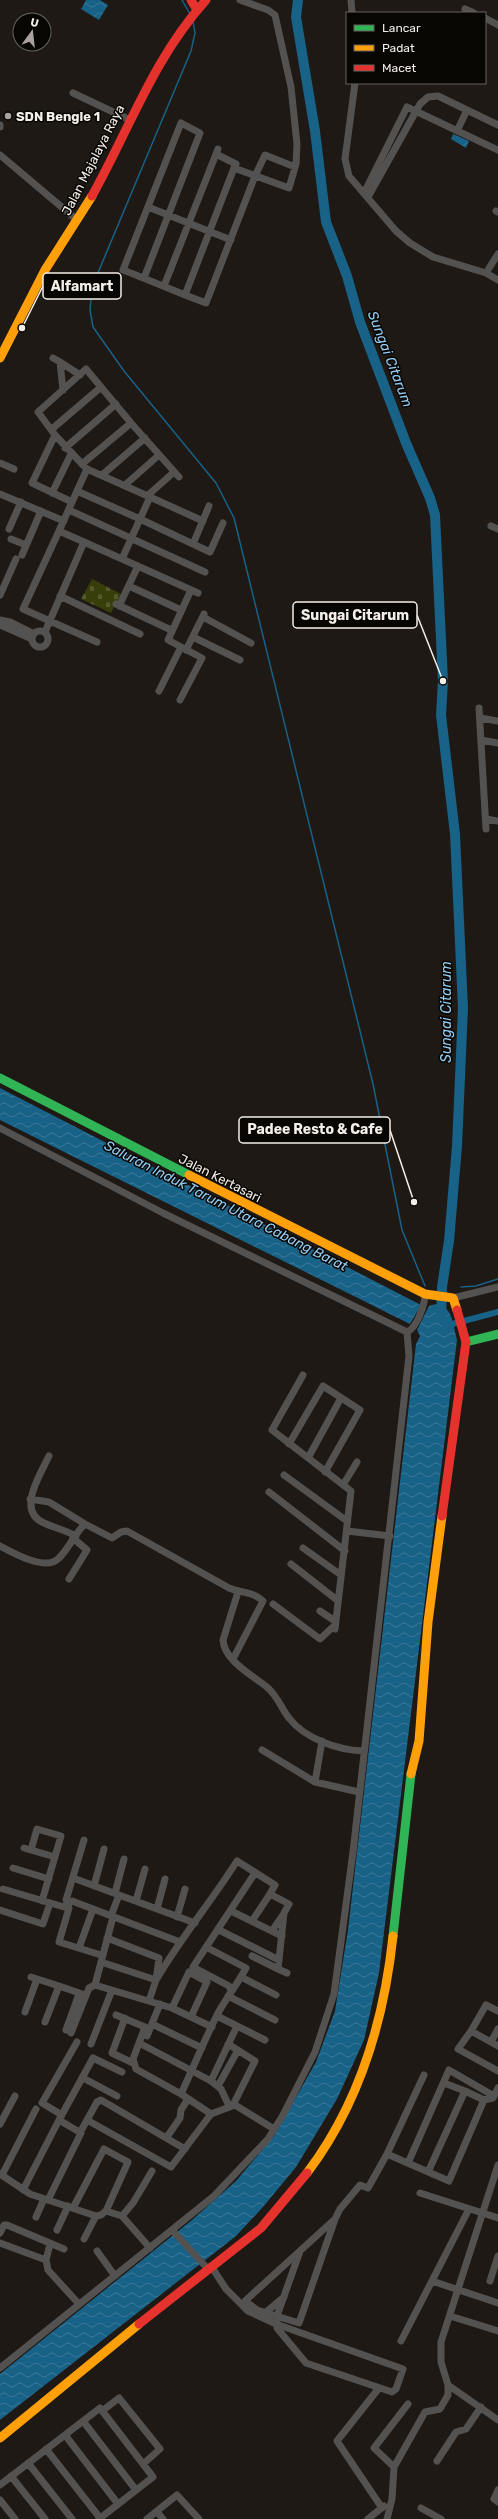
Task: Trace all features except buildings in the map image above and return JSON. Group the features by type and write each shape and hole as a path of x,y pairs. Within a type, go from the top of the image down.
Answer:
{"street":[{"path":"191,0 195,11"},
{"name":"Jalan Majalaya Raya","path":"0,358 38,282 77,220 105,171 128,119 166,48 187,20 206,0"},
{"path":"234,168 290,188 295,167 297,144 291,87 275,14 240,0"},
{"path":"351,0 352,12"},
{"path":"465,9 472,12"},
{"path":"486,19 498,25"},
{"path":"355,84 345,164 349,176 400,237 433,257 486,274 498,280"},
{"path":"74,93 128,119"},
{"path":"366,195 416,111 428,97 438,96 498,124"},
{"path":"366,195 407,106 498,150"},
{"path":"457,130 467,110"},
{"path":"144,278 200,133 181,123 123,270 206,303 255,176 265,155 295,167"},
{"path":"164,286 217,152 236,164 186,295"},
{"path":"0,155 77,220"},
{"path":"148,207 231,240"},
{"path":"486,274 498,254"},
{"path":"53,358 80,374"},
{"path":"60,362 63,390"},
{"path":"122,559 148,497 176,474 86,369 38,412 65,448 84,467 148,497 203,520"},
{"path":"72,502 32,483 54,432 101,387"},
{"path":"65,448 116,404"},
{"path":"97,642 23,609 69,510 77,491 84,467 131,423"},
{"path":"102,475 145,438"},
{"path":"52,493 71,454"},
{"path":"125,485 159,455"},
{"path":"0,463 14,470"},
{"path":"77,491 210,552 223,523"},
{"path":"0,494 64,521"},
{"path":"9,530 21,502"},
{"path":"193,544 209,506"},
{"path":"69,510 205,572"},
{"path":"0,595 26,545 41,511"},
{"path":"59,531 198,593"},
{"path":"11,539 26,545"},
{"path":"0,620 33,636 36,645 44,646 48,639 45,632 84,542"},
{"path":"138,566 129,586 117,605 171,630"},
{"path":"129,586 181,610"},
{"path":"180,700 202,658 168,640 171,630 191,590"},
{"path":"60,596 140,634"},
{"path":"160,691 184,649 193,637 204,615 251,643"},
{"path":"0,625 33,636"},
{"path":"33,636 40,630 45,632"},
{"path":"193,637 240,660"},
{"path":"479,708 486,829"},
{"path":"480,718 498,721"},
{"path":"481,740 498,743"},
{"path":"486,819 498,821"},
{"name":"Jalan Kertasari","path":"0,1078 256,1211 428,1294 452,1300"},
{"path":"0,1128 170,1216 409,1330"},
{"path":"0,2438 44,2398 268,2221 322,2153 360,2082 382,2013 388,1984 411,1772 419,1741 428,1622 466,1342 452,1300 498,1287"},
{"path":"0,2368 78,2303 150,2248 234,2177 274,2129 302,2081 329,2014 343,1927 390,1536 409,1356 409,1330 428,1294"},
{"path":"466,1342 498,1334"},
{"path":"273,1604 320,1639 335,1625 337,1600 345,1550 347,1521 352,1494 344,1485 325,1472 272,1430 303,1375"},
{"path":"289,1444 322,1386 342,1396 341,1398 360,1410 325,1472"},
{"path":"308,1458 341,1398"},
{"path":"49,1456 30,1499 30,1508 35,1517 44,1523 60,1528 75,1537 87,1550 69,1579"},
{"path":"344,1485 357,1462"},
{"path":"284,1475 347,1521"},
{"path":"269,1492 345,1550"},
{"path":"30,1499 49,1502 85,1524 112,1538 121,1532 127,1531 238,1592 246,1591 263,1601 233,1658"},
{"path":"0,1546 32,1561 49,1562 58,1559 85,1524"},
{"path":"347,1531 390,1536"},
{"path":"303,1548 341,1575"},
{"path":"291,1564 337,1600"},
{"path":"238,1592 223,1640 226,1650 244,1671 274,1694 289,1719 299,1728 322,1741 339,1748 363,1751"},
{"path":"320,1611 335,1625"},
{"path":"315,1782 322,1741"},
{"path":"262,1750 315,1782 359,1792"},
{"path":"0,1910 43,1924 49,1878 55,1857 61,1836 37,1829 27,1849 55,1857"},
{"path":"84,1840 66,1900 69,1908 59,1942 79,1948 101,1959 156,1980"},
{"path":"94,1886 104,1849"},
{"path":"95,1985 124,1859"},
{"path":"156,1980 180,1942 237,1862 275,1885 252,1921"},
{"path":"13,1868 49,1878"},
{"path":"136,1901 145,1869"},
{"path":"172,2008 191,1969 220,1930 255,1873"},
{"path":"73,1878 195,1923"},
{"path":"157,1909 165,1879"},
{"path":"3,1889 64,1907 72,1901 180,1942"},
{"path":"177,1917 185,1889"},
{"path":"270,1894 289,1904 272,1931"},
{"path":"79,1948 93,1909"},
{"path":"232,1911 282,1936"},
{"path":"278,1969 284,1913"},
{"path":"220,1930 279,1960"},
{"path":"107,1938 159,1958 156,1980 149,2001"},
{"path":"206,1947 246,1968"},
{"path":"181,2094 217,2016 230,1993 237,1987 256,1948"},
{"path":"252,1956 287,1973"},
{"path":"191,1969 229,1986 230,1993"},
{"path":"191,1969 207,1982 191,2017"},
{"path":"241,1977 276,1995"},
{"path":"25,2012 34,1978 82,1994"},
{"path":"68,2031 82,1994 90,1985 95,1985 172,2008 212,2027"},
{"path":"45,2022 58,1986"},
{"path":"91,2044 112,1990"},
{"path":"230,1993 275,2020"},
{"path":"134,2064 149,2026 160,2004"},
{"path":"498,2011 486,2005 471,2031 458,2048 498,2071"},
{"path":"116,2014 202,2048"},
{"path":"217,2016 265,2040"},
{"path":"125,2018 112,2053 134,2064 211,2114"},
{"path":"134,2064 143,2045 149,2026"},
{"path":"211,2081 237,2026"},
{"path":"471,2031 495,2044 498,2029"},
{"path":"36,2217 81,2133 42,2103 77,2042"},
{"path":"87,2120 168,2166 173,2166 211,2114 231,2105 256,2064 254,2059 228,2044"},
{"path":"143,2045 211,2081 218,2086 231,2105 274,2129"},
{"path":"218,2086 238,2050"},
{"path":"23,2190 95,2055 122,2072"},
{"path":"408,2163 450,2070 494,2096"},
{"path":"335,2219 245,2301 265,2313 298,2323 335,2219 340,2209 360,2185 368,2188 387,2154 424,2075"},
{"path":"83,2078 117,2096"},
{"path":"444,2083 484,2100 493,2098 498,2088"},
{"path":"428,2172 465,2091"},
{"path":"0,2124 15,2096"},
{"path":"167,2137 180,2118 181,2110 188,2099"},
{"path":"82,2129 97,2102 101,2100 167,2137 185,2149"},
{"path":"387,2154 449,2181 484,2100"},
{"path":"36,2109 1,2174 23,2190 46,2200 71,2207 96,2216 101,2215 106,2211 128,2162 104,2148 71,2207 57,2230"},
{"path":"387,2519 392,2499 394,2467 424,2412 437,2410 443,2406 448,2395 448,2385 442,2368 440,2347 498,2165"},
{"path":"122,2216 133,2203 152,2171"},
{"path":"420,2193 498,2218"},
{"path":"401,2341 469,2209"},
{"path":"106,2211 122,2216 150,2248"},
{"path":"84,2239 96,2216"},
{"path":"0,2233 4,2225 7,2225 64,2249"},
{"path":"172,2230 209,2267 239,2303 248,2311 276,2324 403,2369 396,2388 392,2392 306,2363 276,2324 277,2316 300,2251"},
{"path":"0,2243 46,2260"},
{"path":"50,2244 46,2260 49,2272 78,2303"},
{"path":"97,2251 115,2276"},
{"path":"490,2281 495,2273 498,2256"},
{"path":"432,2281 498,2303"},
{"path":"265,2313 284,2296"},
{"path":"450,2316 498,2331"},
{"path":"448,2385 498,2420"},
{"path":"379,2388 336,2441 382,2508"},
{"path":"102,2411 119,2398 160,2449 143,2464"},
{"path":"394,2467 374,2448 408,2404"},
{"path":"0,2485 46,2449 65,2435 82,2421 100,2408 153,2477 100,2518 46,2449"},
{"path":"437,2461 456,2432 466,2429 481,2408"},
{"path":"82,2421 136,2490"},
{"path":"65,2435 118,2504"},
{"path":"28,2463 72,2519"},
{"path":"11,2476 45,2519"},
{"path":"498,2490 494,2500 498,2502"},
{"path":"147,2519 178,2495 199,2519"},
{"path":"368,2519 392,2499"},
{"path":"0,2500 15,2519"},
{"path":"421,2508 441,2519"},
{"path":"157,2512 163,2519"}],"green space":[{"path":"92,579 121,594 111,613 81,599"}],"water":[{"path":"86,0 100,0 108,5 99,20 81,9"},
{"path":"453,134 469,141 466,148 451,139"},
{"name":"Saluran Induk Tarum Utara Cabang Barat","path":"0,1088 421,1305 410,1324 0,1120"},
{"path":"436,1304 446,1308 449,1312 457,1340 379,1973 364,2040 337,2099 296,2167 263,2207 236,2236 0,2420 0,2374 192,2220 236,2181 274,2136 316,2062 335,2011 348,1930 416,1344 420,1336 417,1330 429,1306"}],"waterway":[{"path":"182,0 190,14"},
{"name":"Sungai Citarum","path":"298,0 296,17 315,131 326,222 347,276 360,322 406,443 430,498 435,515 443,681 441,715 455,834 463,1008 457,1146 449,1241 442,1287 441,1319"},
{"path":"193,21 195,33 191,51 92,287 90,310 93,327 124,371 216,483 234,518 373,1084 402,1230 425,1286"},
{"path":"461,1287 476,1286 498,1279"},
{"path":"445,1326 498,1312"}],"traffic: fast":[{"path":"0,1078 189,1175"},
{"path":"466,1342 498,1334"},
{"path":"393,1936 411,1774"}],"traffic: slow":[{"path":"0,358 45,270 92,196"},
{"path":"189,1175 425,1294 453,1298 457,1310"},
{"path":"411,1774 419,1741 428,1622 442,1516"},
{"path":"307,2173 326,2146 342,2118 355,2090 366,2060 376,2030 383,1999 393,1936"},
{"path":"0,2438 139,2324"}],"traffic: jam":[{"path":"191,0 197,10"},
{"path":"92,196 157,70 187,23 206,0"},
{"path":"442,1516 466,1342 457,1310"},
{"path":"139,2324 261,2228 307,2173"}],"place":[{"name":"SDN Bengle 1","path":"8,116"},
{"name":"Alfamart","path":"22,328"},
{"name":"Sungai Citarum","path":"443,681"},
{"name":"Padee Resto & Cafe","path":"414,1202"}]}
